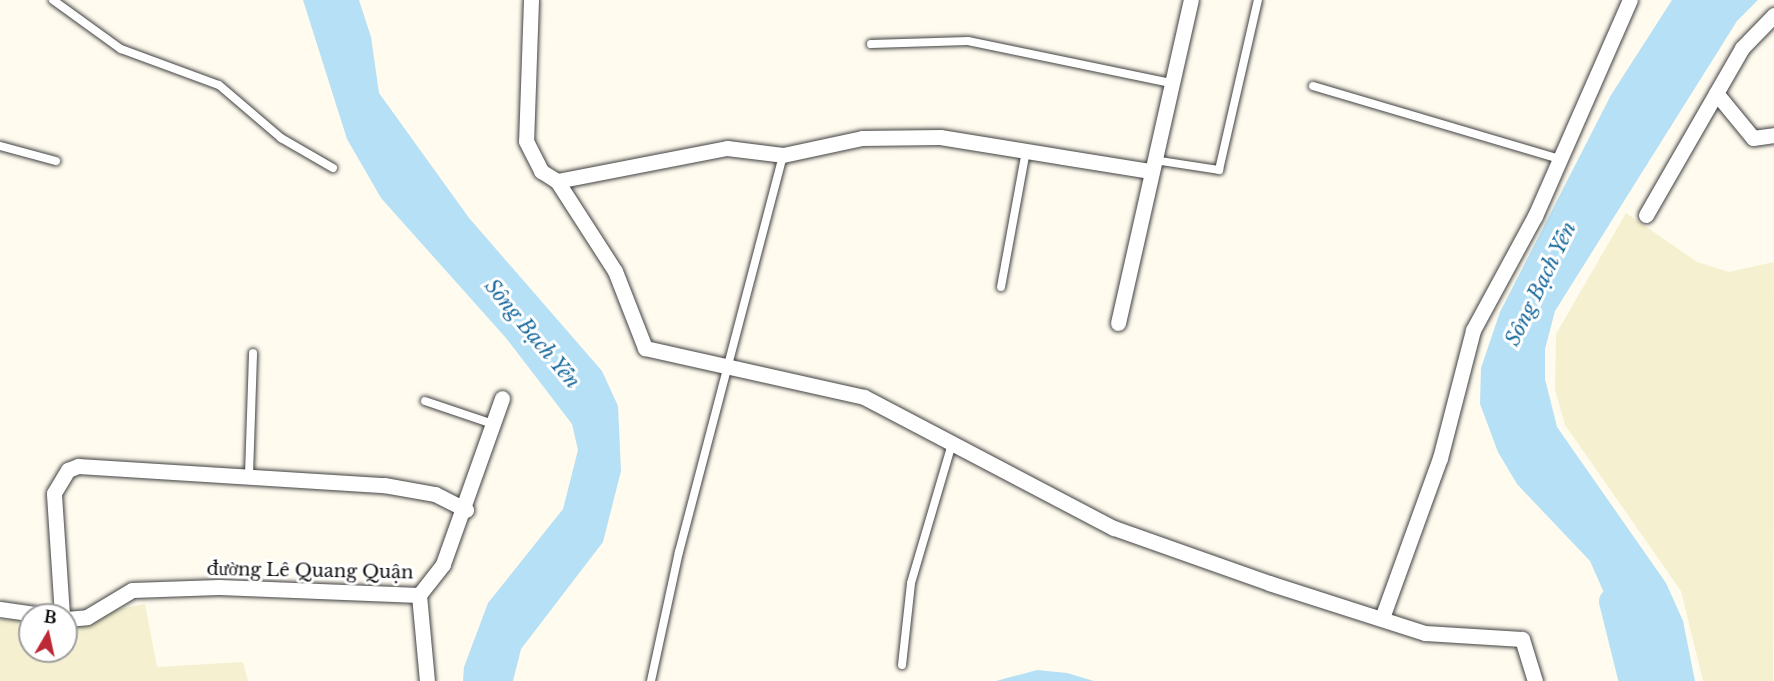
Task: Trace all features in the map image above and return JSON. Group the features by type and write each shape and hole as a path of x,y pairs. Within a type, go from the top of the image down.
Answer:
{"street":[{"path":"531,0 525,135 541,171 557,181 615,271 642,346 864,397 951,447 1114,528 1425,633 1522,639 1535,681"},
{"path":"1118,323 1151,166 1191,0"},
{"path":"1382,618 1440,458 1473,330 1560,159 1630,0"},
{"path":"1646,214 1742,48 1774,15"},
{"path":"1716,93 1753,138 1774,135"},
{"path":"557,181 727,148 783,155 862,138 917,137 1151,166"},
{"name":"đường Lê Quang Quận","path":"78,618 87,617 132,590 219,587 419,595 443,564 466,510 502,399"},
{"path":"61,603 52,507 54,493 68,470 91,466 384,485 435,494 466,510"},
{"path":"419,595 427,681"},
{"path":"0,609 18,612"}],"lane":[{"path":"53,0 121,49 219,85 281,138 333,168"},
{"path":"1151,166 1219,170 1258,0"},
{"path":"871,44 968,41 1171,83"},
{"path":"1313,86 1560,159"},
{"path":"0,146 56,161"},
{"path":"1001,287 1026,151"},
{"path":"651,681 678,552 732,366 783,155"},
{"path":"249,475 253,353"},
{"path":"425,400 495,425"},
{"path":"902,665 911,583 951,447"}],"shaded area":[{"path":"1626,213 1697,262 1729,272 1774,262 1773,681 1703,681 1681,591 1565,425 1555,390 1556,334"},
{"path":"145,604 157,667 243,662 248,681 0,681 0,620 18,620 18,663 78,663 78,617"}],"water":[{"path":"303,0 359,0 371,37 379,93 469,218 602,371 618,406 621,471 603,542 521,649 513,681 463,681 464,667 488,603 563,509 578,450 572,424 506,338 381,198 347,139"},
{"path":"1672,0 1758,0 1737,21 1555,311 1545,349 1545,379 1557,427 1666,583 1683,621 1695,681 1636,681 1631,654 1590,561 1517,484 1498,452 1480,404 1481,368 1500,312 1611,95"},
{"path":"1037,670 1067,673 1094,681 996,681"}],"waterway":[{"name":"Sông Bạch Yến","path":"1612,601 1632,681"}]}
